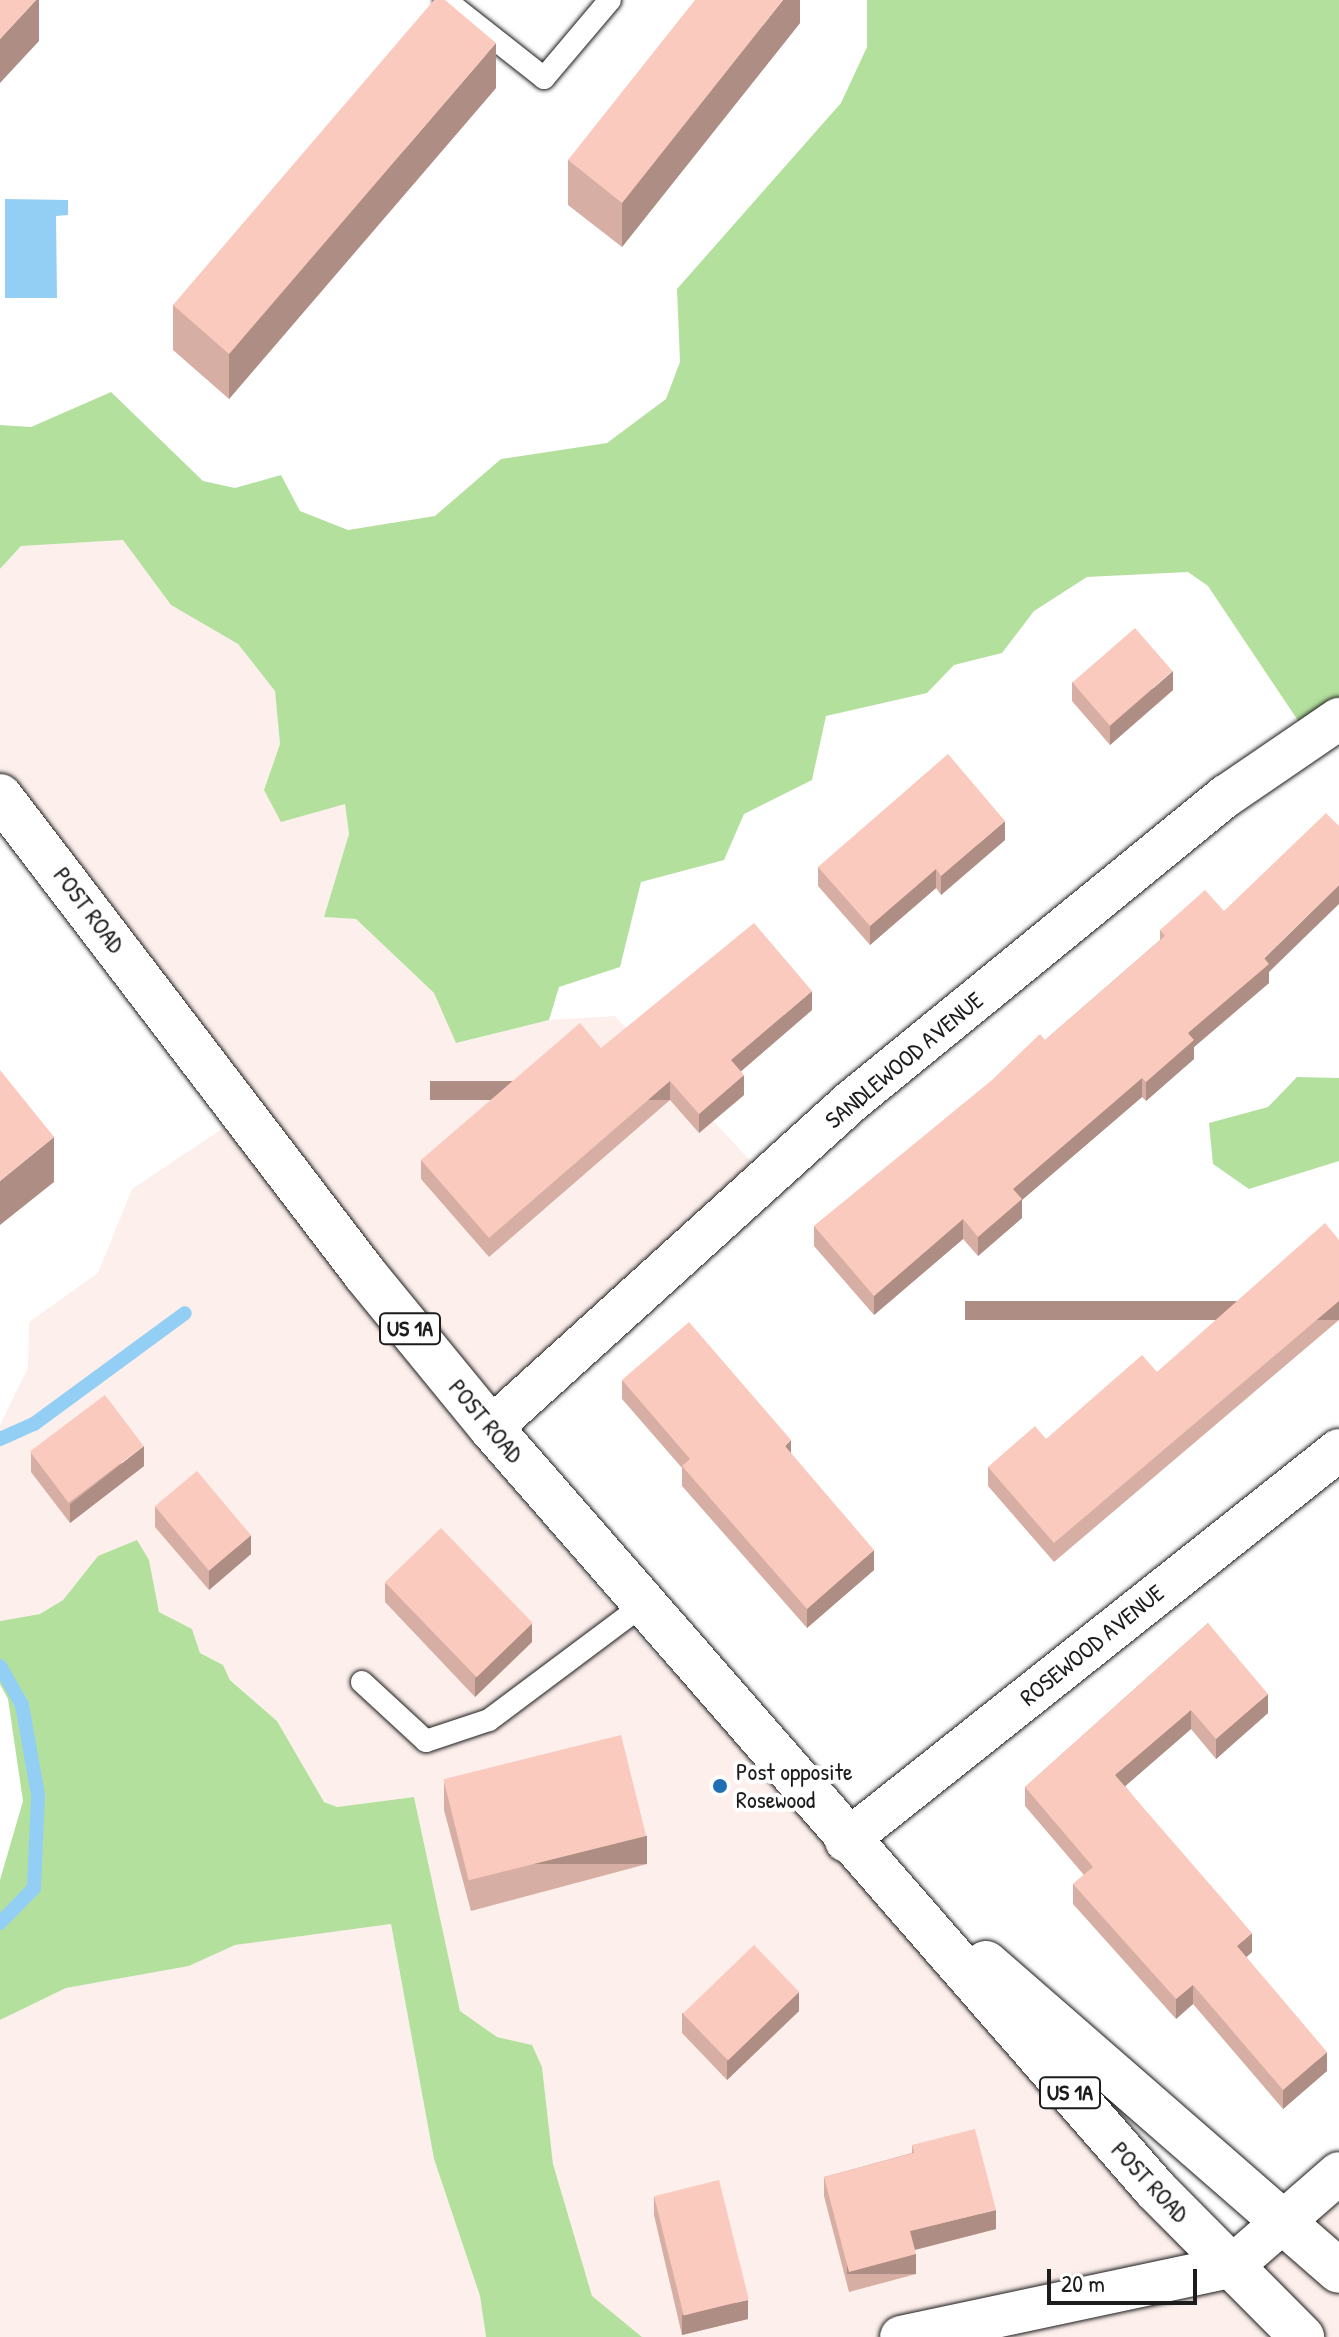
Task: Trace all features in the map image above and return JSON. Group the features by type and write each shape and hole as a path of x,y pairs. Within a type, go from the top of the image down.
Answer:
{"main road":[{"name":"POST ROAD","path":"0,796 365,1274 491,1428 818,1800 846,1841 1231,2267 1302,2337"},
{"name":"POST ROAD","path":"846,1841 1339,2271"}],"street":[{"name":"SANDLEWOOD AVENUE","path":"491,1428 848,1104 1226,796 1339,719"},
{"name":"ROSEWOOD AVENUE","path":"846,1841 1339,1450"},
{"path":"901,2337 1231,2267 1339,2173"}],"lane":[{"path":"445,0 544,78 610,0"},
{"path":"362,1682 426,1741 489,1720 644,1604"}],"shaded area":[{"path":"123,540 171,605 238,644 275,690 280,744 264,790 345,804 349,834 324,917 356,919 434,993 457,1043 549,1020 615,1016 760,1171 485,1422 474,1443 648,1647 830,1824 1232,2258 1339,2176 1339,2337 642,2337 592,2297 553,2164 542,2067 531,2045 497,2037 460,2011 414,1797 337,1807 324,1802 277,1721 230,1679 223,1665 200,1653 192,1629 159,1612 149,1560 98,1556 63,1600 40,1614 0,1621 0,1425 28,1368 29,1322 98,1273 132,1189 228,1125 0,811 0,569 21,546"},
{"path":"391,1924 434,2159 480,2296 486,2337 0,2337 0,2020 66,1988 189,1966 234,1945"}],"green space":[{"path":"867,0 1339,0 1339,709 1305,731 1208,586 1188,572 1087,577 1034,611 1002,653 954,665 927,693 826,716 812,780 744,814 724,860 641,882 620,967 559,987 549,1020 456,1043 434,993 356,919 324,917 349,834 345,804 281,822 264,790 280,744 275,691 238,644 171,605 123,540 21,546 0,569 0,425 31,427 111,392 203,481 235,488 281,475 300,511 348,530 435,516 501,459 607,443 666,399 680,362 677,289 841,103 867,47"},
{"path":"1297,1077 1339,1078 1339,1161 1249,1189 1213,1164 1209,1123 1268,1107"},
{"path":"137,1540 149,1560 159,1612 192,1629 200,1653 223,1665 230,1680 277,1721 324,1802 337,1807 414,1797 460,2011 497,2037 532,2045 542,2067 553,2164 592,2296 642,2337 486,2337 480,2296 434,2159 391,1924 235,1945 189,1966 66,1988 0,2020 0,1880 23,1801 8,1699 0,1684 0,1621 40,1614 63,1600 98,1556"}],"water":[{"path":"5,199 68,200 68,215 56,216 57,298 5,298"}],"building":[{"path":"0,0 36,0 0,39"},
{"path":"434,0 445,0 496,43 229,354 173,305"},
{"path":"695,0 783,0 622,203 568,160"},
{"path":"1135,628 1172,671 1110,725 1072,682"},
{"path":"948,754 1005,821 941,876 936,869 870,926 818,867"},
{"path":"1326,813 1339,826 1339,885 1264,958 1269,964 1188,1033 1194,1040 1146,1082 1142,1078 1013,1189 1022,1199 978,1237 963,1219 874,1296 814,1226 992,1080 1040,1034 1045,1040 1165,936 1160,930 1205,890 1224,911"},
{"path":"754,923 812,991 731,1060 744,1075 699,1114 670,1081 489,1238 421,1160 580,1023 601,1048"},
{"path":"0,1070 54,1137 0,1181"},
{"path":"1325,1223 1339,1240 1339,1301 1054,1543 988,1467 1035,1426 1046,1439 1142,1355 1157,1372"},
{"path":"689,1322 791,1440 785,1446 874,1550 807,1609 682,1466 690,1459 622,1380"},
{"path":"105,1395 144,1446 68,1503 30,1452"},
{"path":"197,1471 251,1535 209,1571 155,1506"},
{"path":"441,1528 533,1623 477,1677 385,1582"},
{"path":"1208,1623 1268,1694 1216,1739 1191,1710 1115,1775 1252,1933 1237,1946 1327,2052 1283,2090 1193,1985 1176,1999 1073,1884 1093,1867 1025,1787"},
{"path":"621,1735 646,1836 469,1880 443,1779"},
{"path":"754,1945 799,1992 728,2061 683,2014"},
{"path":"975,2129 996,2210 910,2231 916,2254 849,2272 824,2177 914,2153 912,2145"},
{"path":"719,2180 749,2299 684,2316 654,2196"}],"waterway":[{"path":"0,1439 34,1424 185,1313"},
{"path":"0,1666 22,1705 38,1795 34,1888 0,1923"}],"place":[{"name":"Post opposite Rosewood","path":"720,1786"}]}
